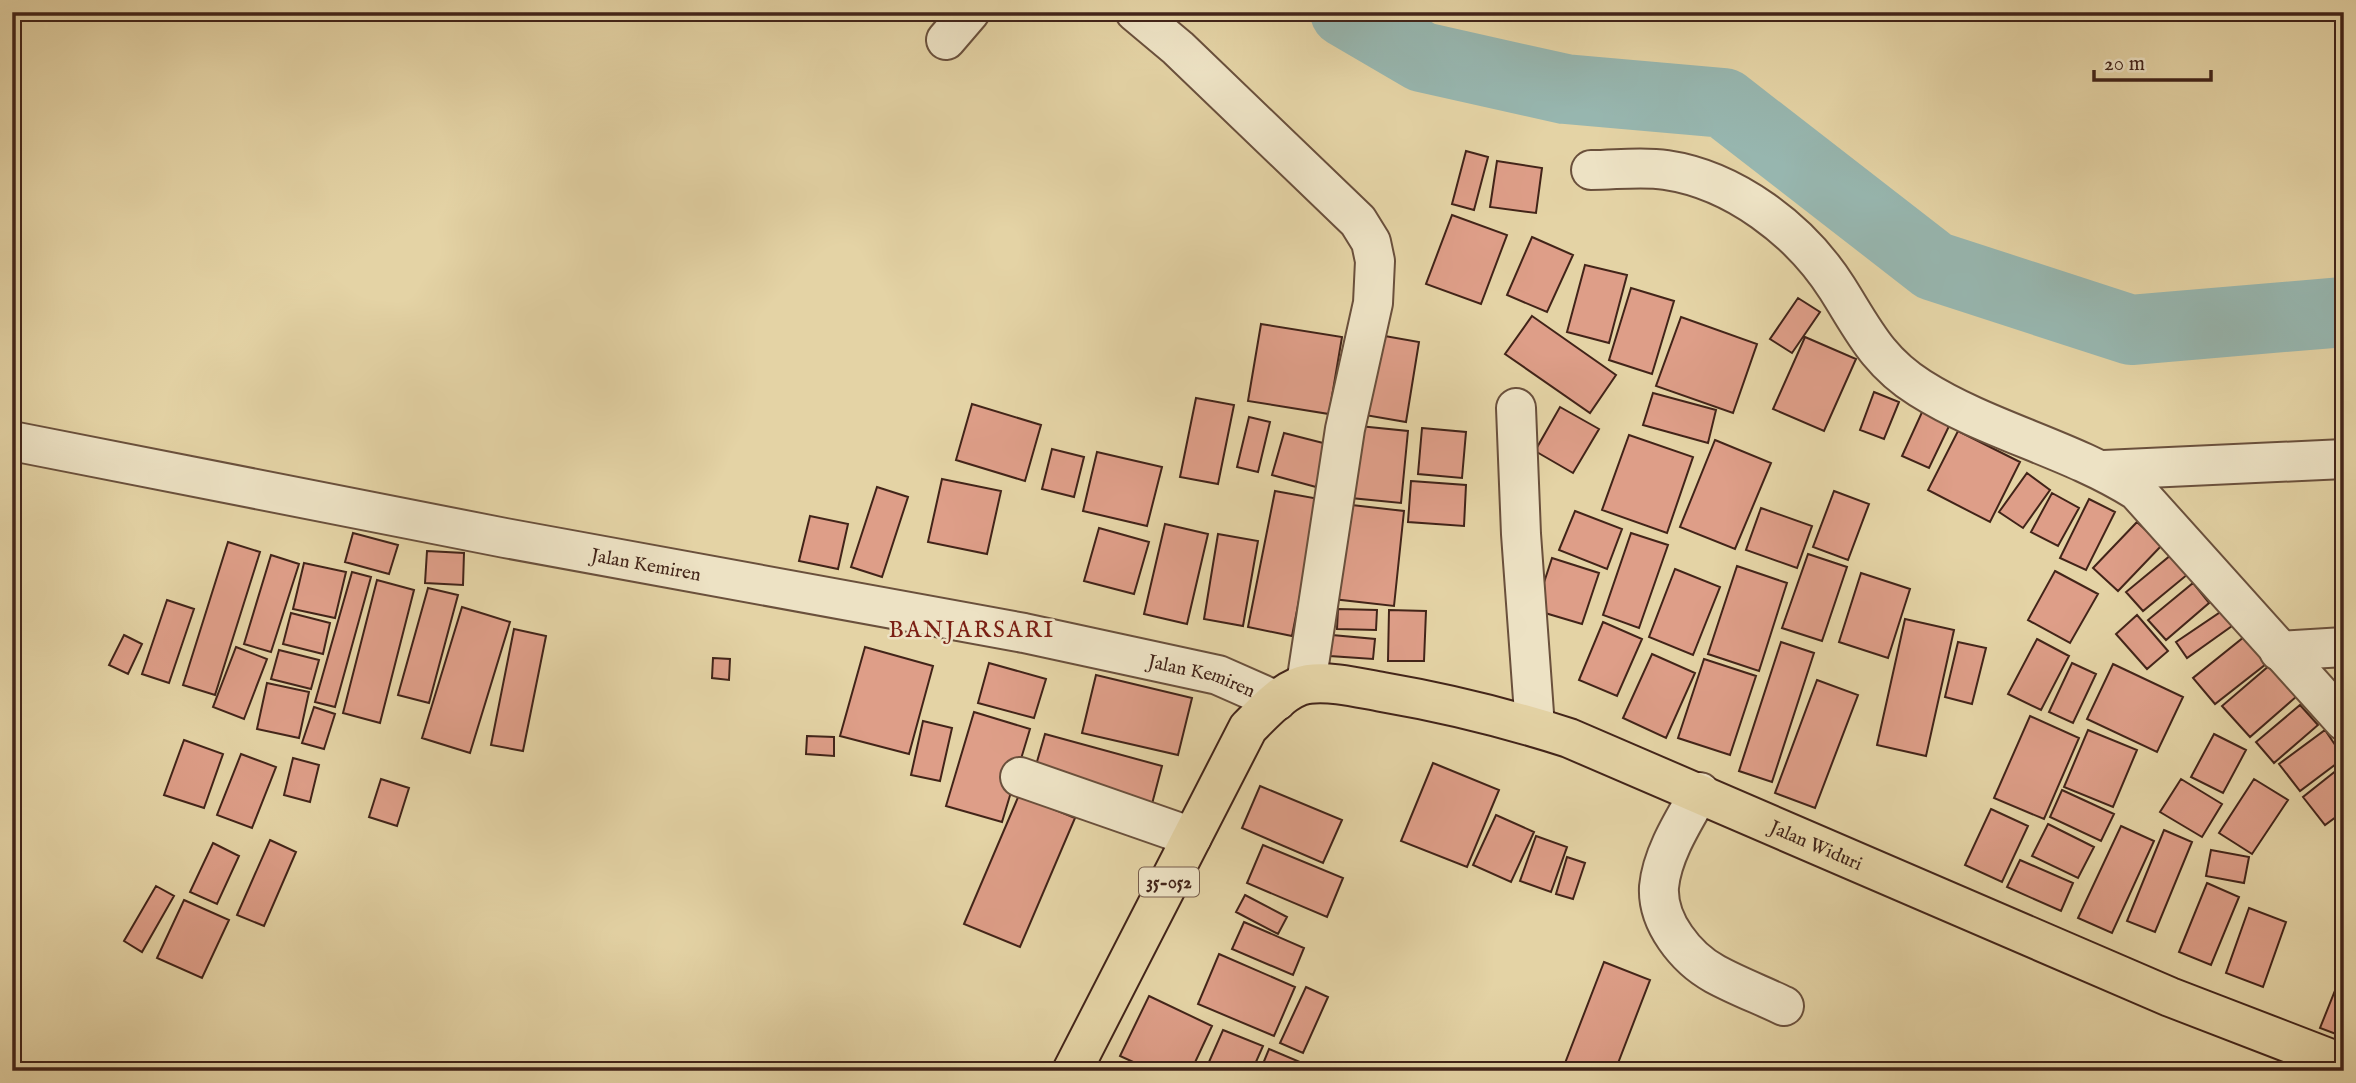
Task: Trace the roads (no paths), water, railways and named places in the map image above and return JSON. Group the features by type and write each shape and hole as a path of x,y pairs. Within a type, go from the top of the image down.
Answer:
{"main road":[{"name":"Jalan Widuri","path":"1291,693 1346,686 1489,714 1532,726 1692,805 2169,997 2344,1064"},
{"name":"35-052","path":"1072,1071 1248,728 1291,693"}],"street":[{"path":"1135,12 1178,48 1358,220 1371,242 1375,261 1373,303 1291,693"},
{"path":"1591,170 1665,169 1713,181 1748,200 1799,243 1836,286 1860,329 1888,365 1922,390 2104,470 2137,491 2344,721"},
{"path":"1516,408 1532,726"},
{"name":"Jalan Kemiren","path":"12,441 505,538 1024,633 1291,693"},
{"path":"2104,470 2344,459"},
{"path":"2279,650 2344,647"},
{"path":"1020,777 1192,837"},
{"path":"1692,805 1665,861 1659,888 1667,923 1681,947 1713,973 1784,1006"}],"waterway":[{"path":"1345,12 1422,57 1565,89 1724,103 1934,266 2131,330 2344,312"}],"district":[{"name":"BANJARSARI","path":"972,629"}]}
